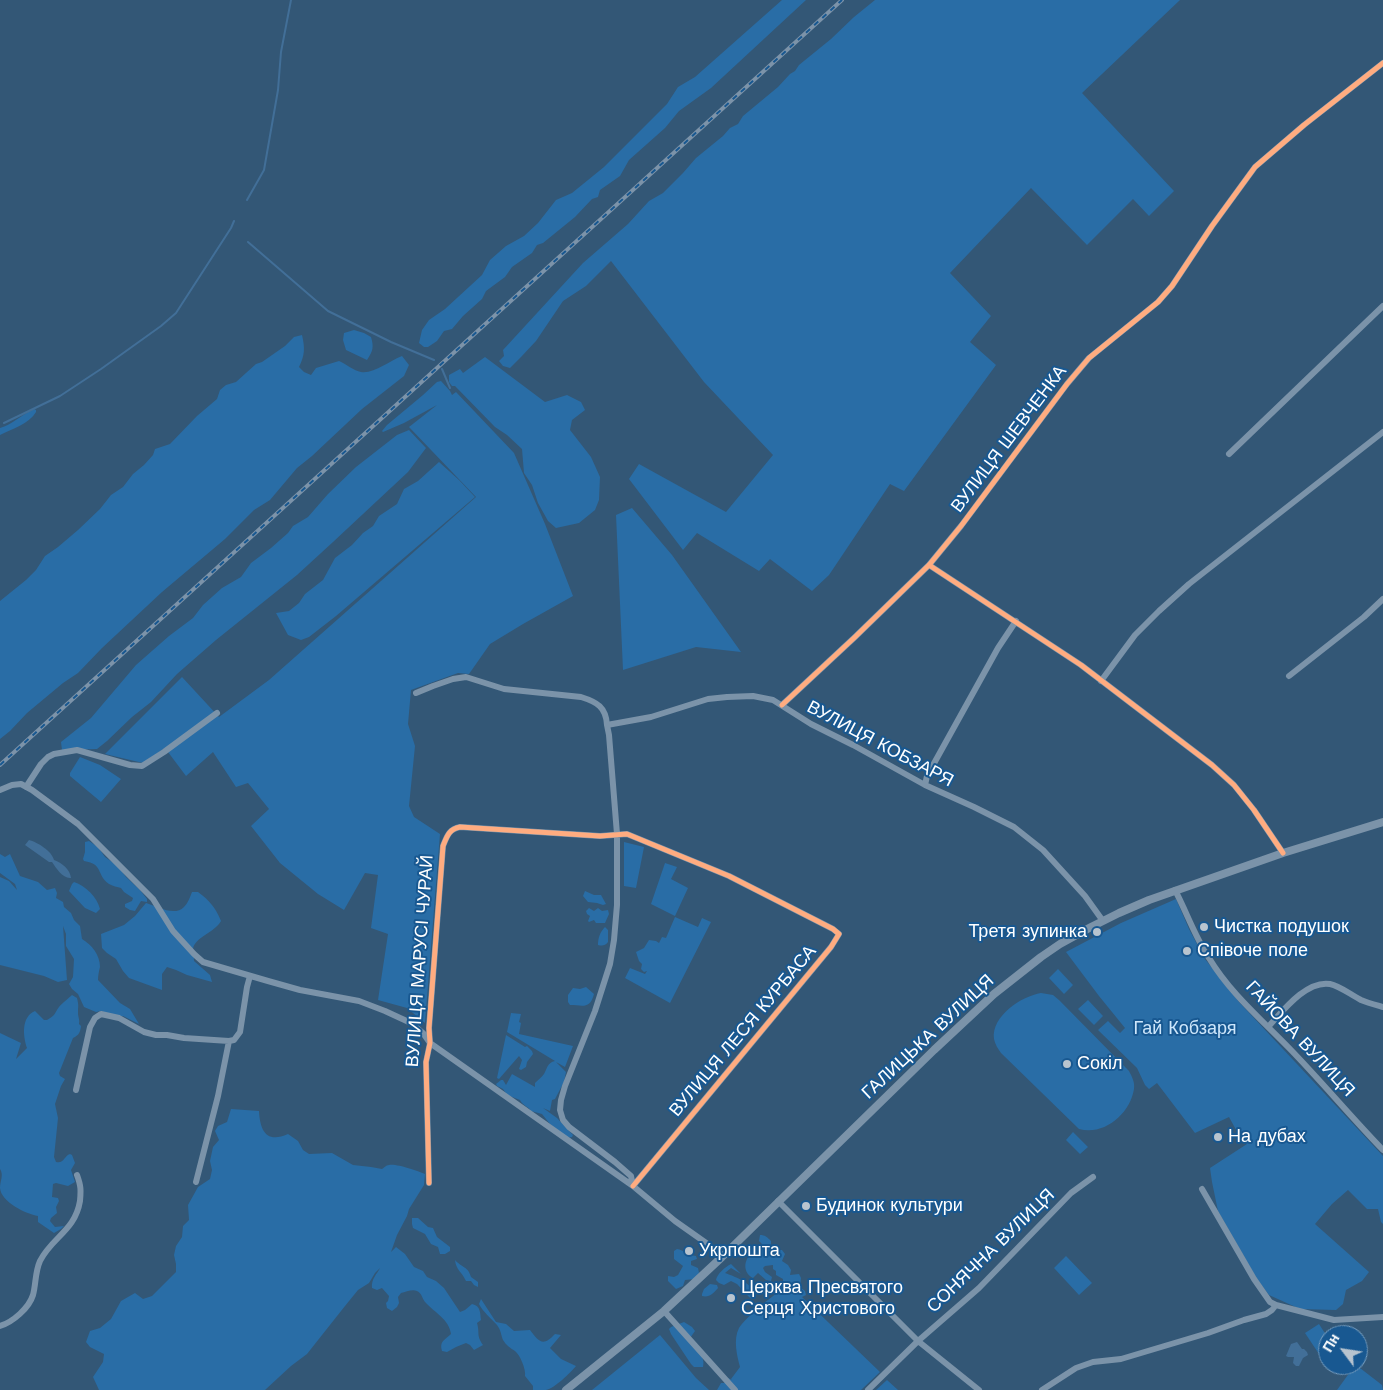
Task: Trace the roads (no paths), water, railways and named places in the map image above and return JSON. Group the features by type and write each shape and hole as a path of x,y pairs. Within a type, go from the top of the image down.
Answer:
{"street":[{"name":"ВУЛИЦЯ ШЕВЧЕНКА","path":"782,705 929,565 961,526 1079,369 1089,358 1158,302 1172,286 1212,226 1255,167 1296,131 1383,63"},
{"path":"1229,454 1383,306"},
{"path":"1101,681 1135,635 1159,611 1210,567 1383,432"},
{"path":"929,565 1081,665 1212,765 1234,785 1254,810 1283,853"},
{"path":"1289,676 1383,600"},
{"path":"925,786 927,776 998,648 1016,621"},
{"path":"416,693 466,677 504,689 573,696 590,700 600,705 606,716 617,834 617,905 614,940 610,964 595,1011 560,1100 560,1110 563,1120 569,1127 631,1176 633,1186"},
{"name":"ВУЛИЦЯ КОБЗАРЯ","path":"607,725 650,717 708,700 727,697 753,696 773,700 811,724 925,786 1014,827 1043,850 1085,896 1102,921"},
{"path":"26,786 48,757 77,750 130,765 142,766 217,713"},
{"path":"0,790 12,785 21,784 26,786 78,824 153,898 173,931 203,962 300,990 359,1001 411,1023 430,1042 633,1186 722,1257"},
{"name":"ГАЛИЦЬКА ВУЛИЦЯ","path":"566,1390 664,1311 934,1050 994,994 1041,957 1060,944 1102,921 1175,890 1283,853 1383,822"},
{"name":"ВУЛИЦЯ ЛЕСЯ КУРБАСА","path":"450,832 460,827 591,836 627,834 729,876 833,929 839,934 831,947 633,1186"},
{"name":"ВУЛИЦЯ МАРУСІ ЧУРАЙ","path":"429,1183 426,1062 430,1042 429,1028 443,846 450,832"},
{"name":"ГАЙОВА ВУЛИЦЯ","path":"1175,890 1209,958 1226,981 1383,1150"},
{"path":"76,1090 90,1027 95,1018 102,1014 119,1018 144,1032 156,1035 167,1034 184,1038 234,1040 240,1032 250,976"},
{"path":"1268,1027 1299,995 1311,987 1321,984 1336,986 1363,1001 1383,1007"},
{"path":"196,1182 218,1096 229,1041"},
{"path":"0,1326 15,1318 25,1308 32,1298 39,1262 49,1247 73,1223 78,1212 82,1189 77,1175"},
{"name":"СОНЯЧНА ВУЛИЦЯ","path":"868,1390 918,1341 979,1288 1071,1193 1093,1177"},
{"path":"1202,1189 1254,1279 1270,1302 1334,1320 1383,1318"},
{"path":"778,1201 918,1341 979,1390"},
{"path":"1042,1390 1076,1368 1093,1362 1121,1359 1208,1333 1266,1314 1276,1305"},
{"path":"664,1311 735,1390"}],"waterway":[{"path":"247,200 264,170 278,90 281,52 291,0"},
{"path":"4,423 60,396 101,369 176,313 234,221"},
{"path":"248,242 328,311 391,342 434,360"},
{"path":"442,369 450,388"}],"railway":[{"path":"0,765 842,0"}],"place":[{"name":"Чистка подушок","path":"1204,927"},
{"name":"Третя зупинка","path":"1097,932"},
{"name":"Співоче поле","path":"1187,951"},
{"name":"Сокіл","path":"1067,1064"},
{"name":"На дубах","path":"1218,1137"},
{"name":"Будинок культури","path":"806,1206"},
{"name":"Укрпошта","path":"689,1251"},
{"name":"Церква Пресвятого Серця Христового","path":"731,1298"}],"park label":[{"name":"Гай Кобзаря","path":"1185,1029"}]}
